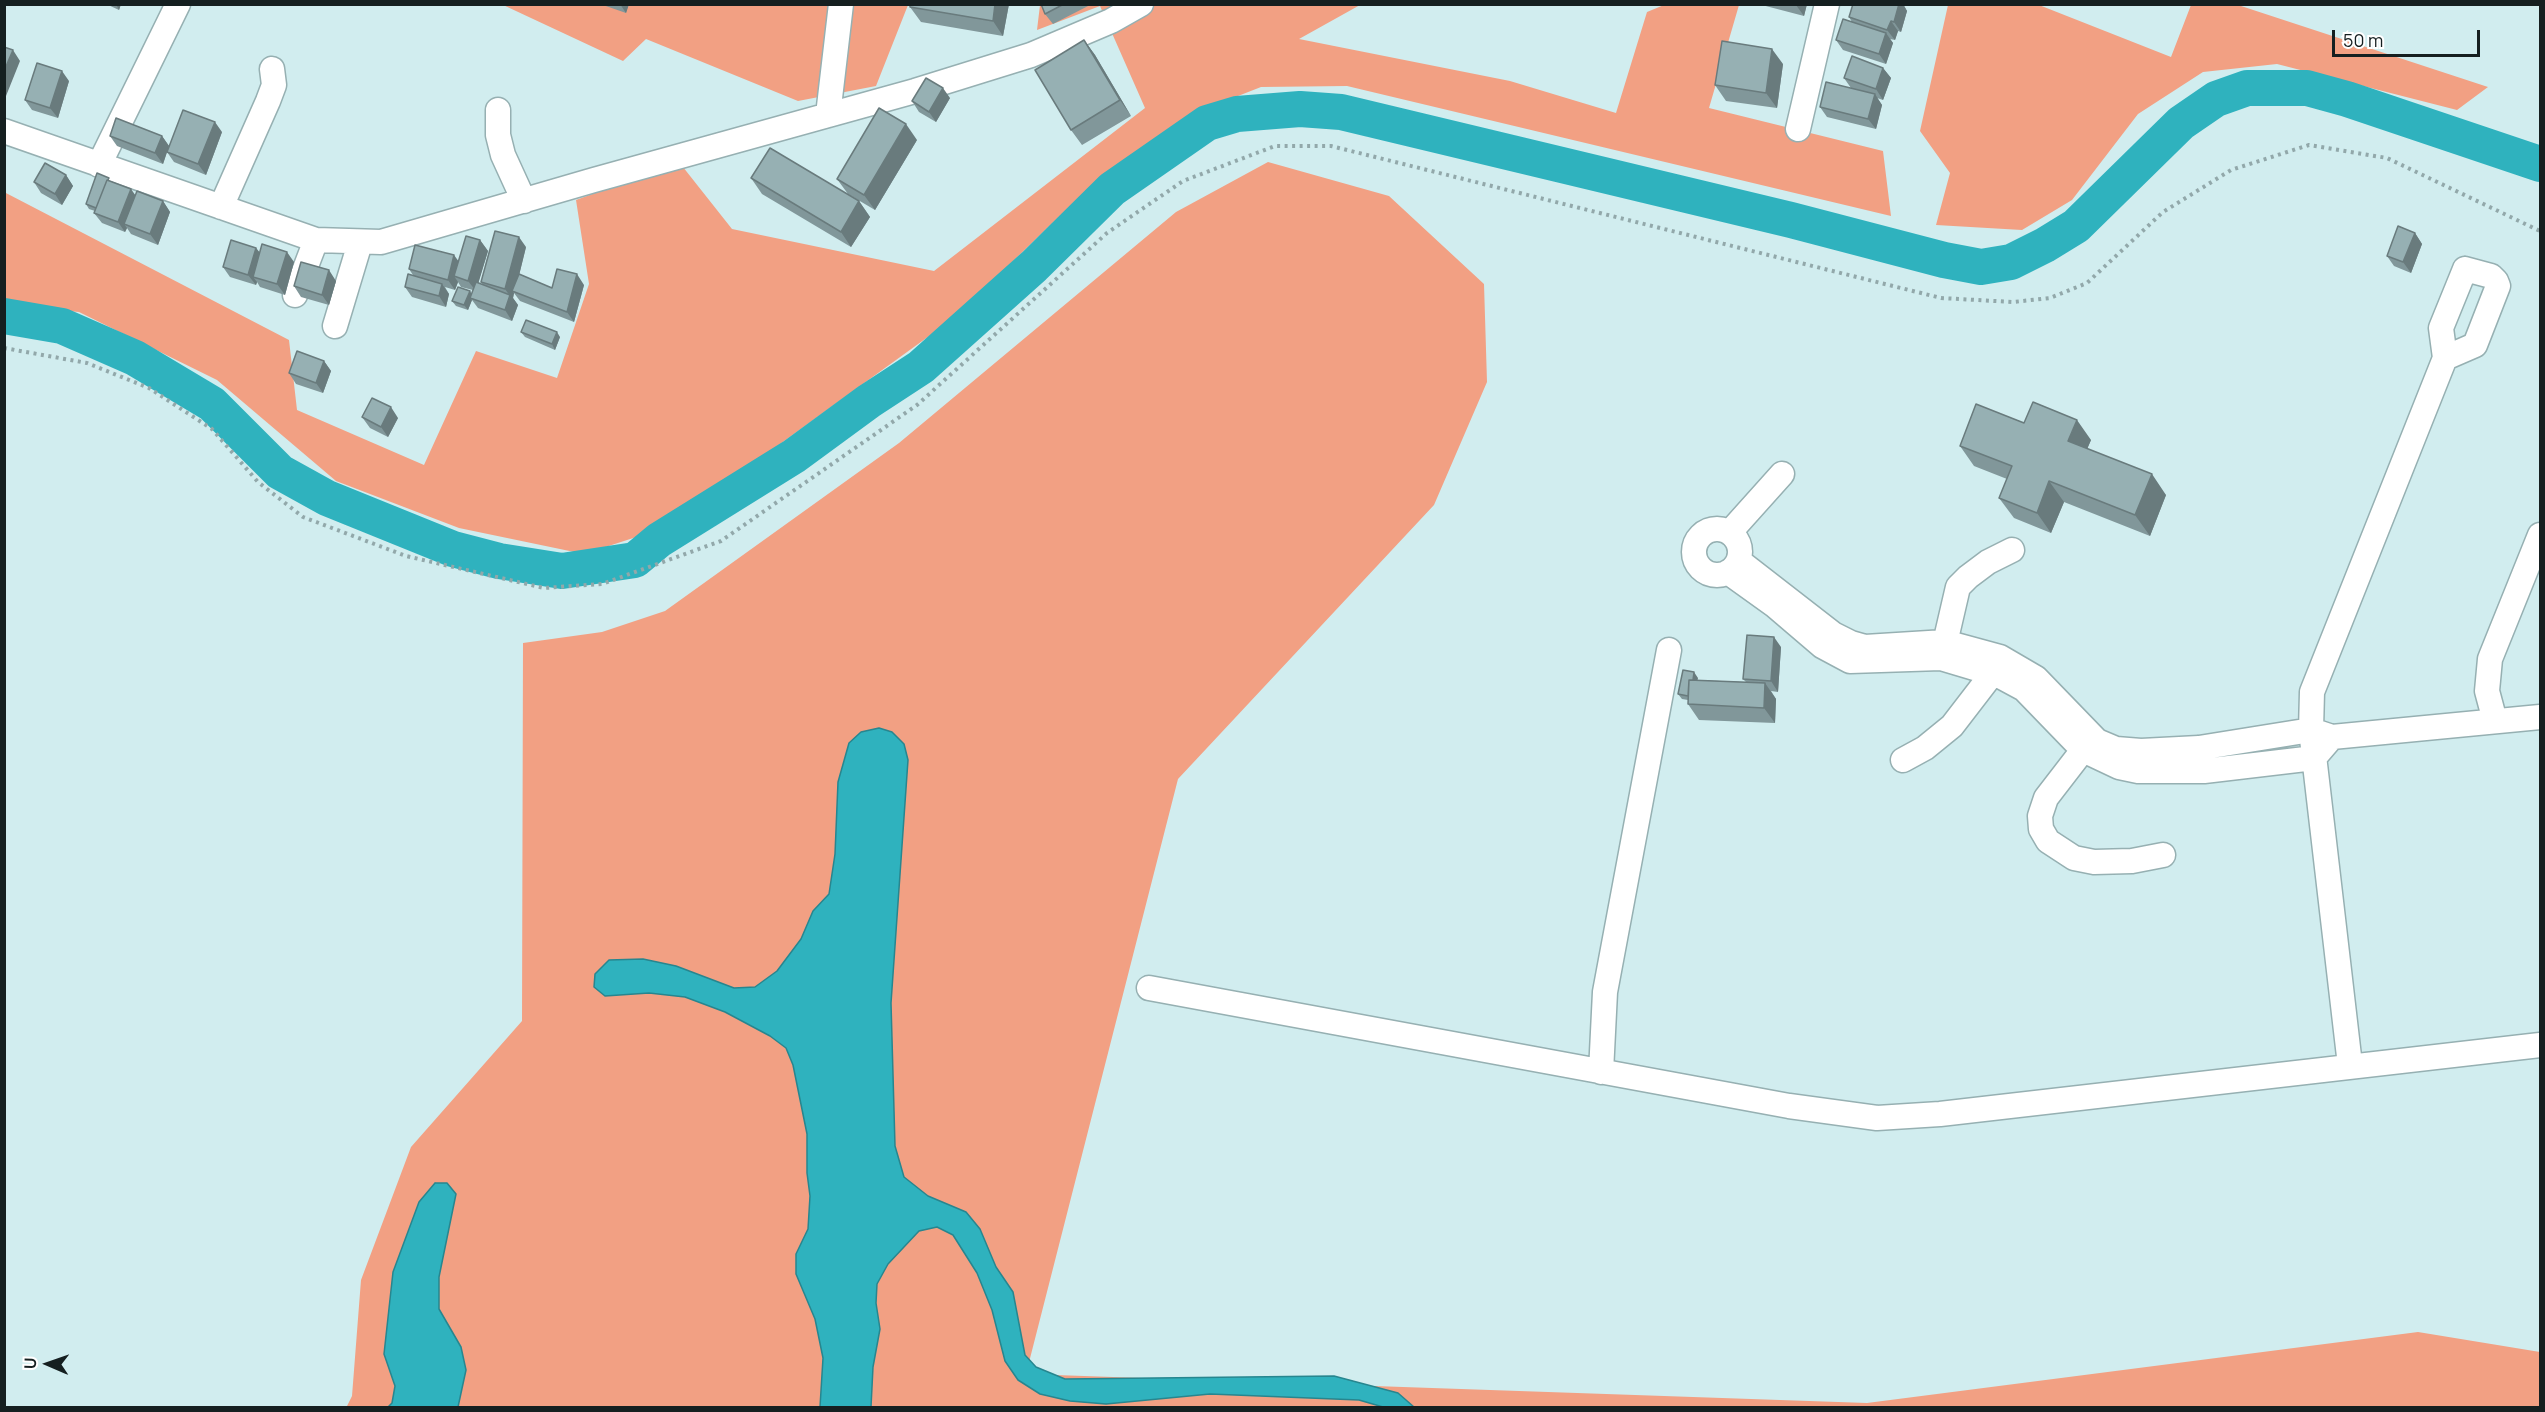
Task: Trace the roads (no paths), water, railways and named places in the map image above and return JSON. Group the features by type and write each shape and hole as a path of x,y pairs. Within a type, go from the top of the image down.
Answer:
{"street":[{"path":"99,165 178,4"},
{"path":"828,115 841,4"},
{"path":"4,131 316,240 381,242 1031,55 1111,21 1141,4"},
{"path":"1798,129 1827,4"},
{"path":"221,207 274,85 272,69"},
{"path":"498,110 498,135 503,155 524,201"},
{"path":"295,295 316,240"},
{"path":"335,326 360,243"},
{"path":"2350,1065 2314,758 2322,734 2313,692 2445,358"},
{"path":"1730,532 1782,474"},
{"path":"1715,528 1730,532 1740,545 1733,567 1720,575 1704,571 1695,558 1696,542 1707,531 1715,528"},
{"path":"2494,721 2487,691 2490,659 2541,535"},
{"path":"1943,650 1958,587 1988,562 2012,550"},
{"path":"1733,567 1822,646 1850,661 1943,650 2000,657 2036,678 2097,741 2116,749 2202,760 2314,758"},
{"path":"1601,1072 1602,1014 1605,992 1669,650"},
{"path":"1943,650 2024,689 2083,750 2119,767 2138,771 2202,760 2322,734 2541,717"},
{"path":"1903,760 1925,748 1952,726 1992,674"},
{"path":"2083,750 2046,798 2040,816 2041,829 2048,841 2074,858 2094,862 2132,861 2163,855"},
{"path":"1149,988 1789,1106 1877,1118 1940,1114 2350,1065 2541,1045"}],"water":[{"path":"879,728 892,732 904,744 908,760 891,1003 895,1146 904,1177 928,1196 966,1212 980,1229 996,1267 1013,1292 1025,1355 1036,1367 1065,1379 1334,1376 1398,1393 1414,1407 1383,1407 1359,1400 1210,1394 1106,1404 1070,1401 1040,1394 1018,1380 1005,1361 992,1310 977,1273 953,1235 937,1227 919,1231 888,1264 877,1284 876,1303 880,1329 873,1367 871,1407 820,1407 823,1358 815,1319 796,1274 796,1254 808,1229 810,1196 807,1173 807,1134 793,1065 786,1048 770,1036 725,1012 685,997 649,993 605,996 594,987 595,974 609,960 643,959 676,966 734,988 755,987 777,971 801,939 813,911 829,894 835,854 838,782 849,743 861,732"},
{"path":"435,1183 447,1183 456,1194 439,1277 439,1309 461,1347 466,1370 458,1407 388,1407 392,1403 395,1386 384,1354 393,1272 419,1202"}],"waterway":[{"path":"4,316 62,326 135,358 212,404 280,472 327,498 453,549 499,561 562,571 635,560 659,540 794,456 869,401 921,367 1034,266 1112,189 1207,123 1237,114 1300,109 1341,112 1791,220 1944,260 1981,267 2011,262 2076,226 2181,123 2216,99 2247,88 2307,88 2347,99 2540,164"}]}
